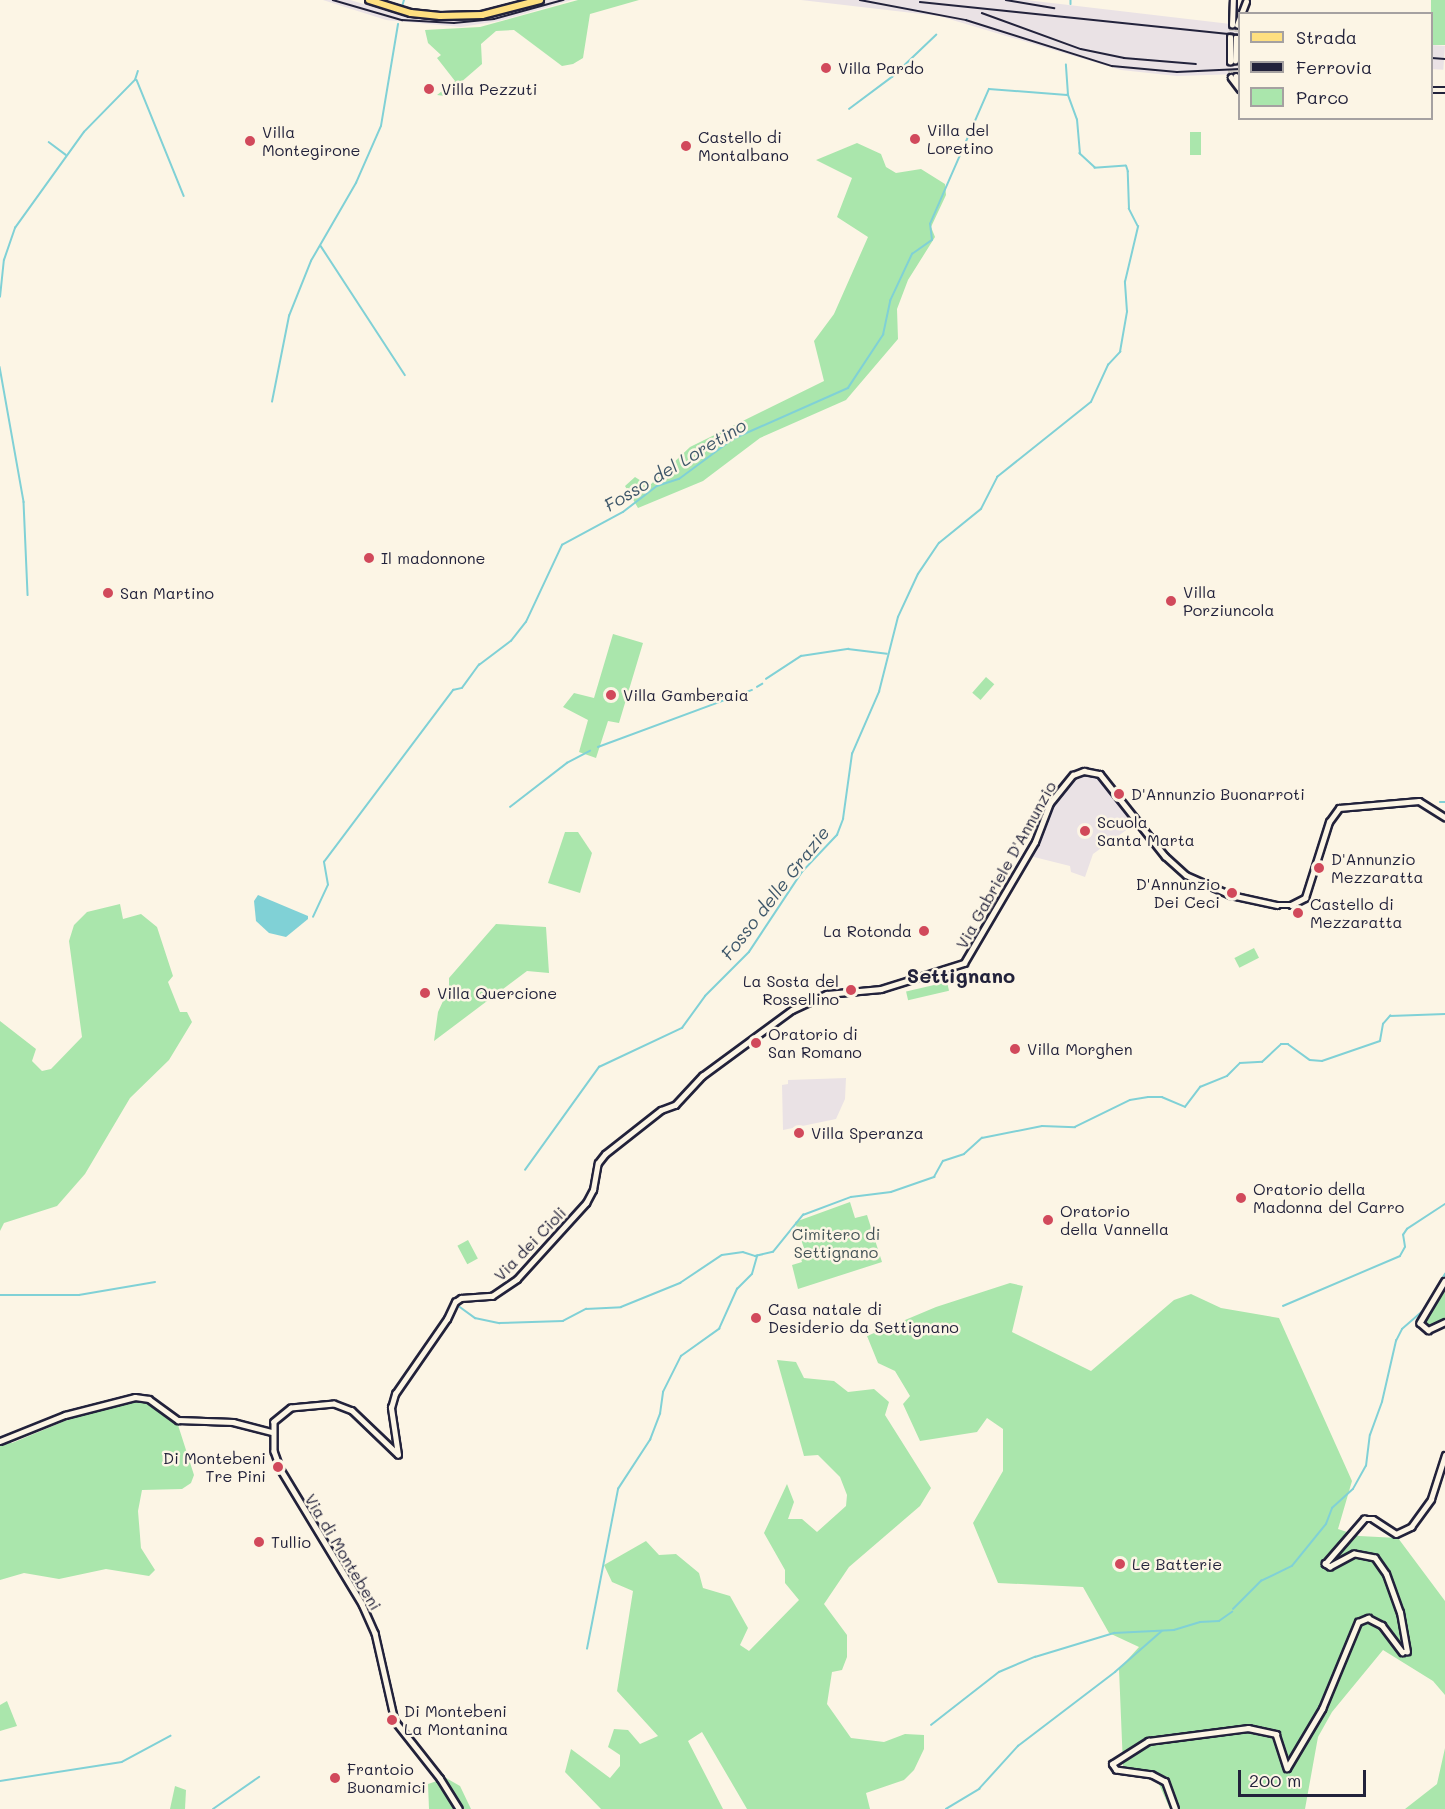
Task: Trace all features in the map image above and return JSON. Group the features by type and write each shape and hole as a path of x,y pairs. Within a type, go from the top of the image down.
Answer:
{"main road":[{"path":"369,0 433,16 482,15 540,0"}],"street":[{"path":"1238,18 1234,25 1234,0 1247,1"},
{"path":"1232,62 1233,38"},
{"path":"1238,82 1234,77 1238,87"},
{"name":"Via Gabriele D'Annunzio","path":"765,1031 792,1010 827,994 881,989 921,974 964,963 1035,842 1050,803 1073,775 1084,771 1100,774 1165,856 1186,875 1231,895 1277,905 1291,905 1305,898 1329,822 1340,808 1419,801 1445,817"},
{"name":"Via dei Cioli","path":"272,1432 277,1417 291,1408 334,1404 352,1412 398,1455 391,1408 395,1394 447,1320 455,1302 461,1298 492,1296 518,1279 586,1203 593,1190 598,1163 605,1154 661,1110 675,1105 702,1076 765,1031"},
{"path":"1445,1281 1420,1323 1428,1330 1445,1322"},
{"path":"0,1441 23,1435 65,1415 135,1397 149,1399 178,1420 233,1422 272,1432"},
{"name":"Via di Montebeni","path":"272,1432 281,1470 370,1623 395,1721 440,1778 459,1809"},
{"path":"1175,1809 1165,1782 1152,1774 1116,1770 1112,1764 1148,1741 1248,1728 1276,1734 1287,1768 1322,1709 1358,1622 1368,1618 1382,1625 1402,1652 1407,1652 1400,1613 1386,1574 1375,1558 1354,1554 1330,1568 1325,1564 1364,1519 1373,1519 1396,1534 1412,1527 1431,1499 1445,1455"}],"shaded area":[{"path":"323,0 350,0 391,12 444,19 481,17 547,0 572,0 499,21 461,27 386,20"},
{"path":"801,0 1026,0 1238,25 1238,74 1177,76 1121,70 939,16"},
{"path":"1433,45 1445,46 1443,70 1433,69"},
{"name":"Scuola Santa Marta","path":"1083,773 1098,776 1136,823 1093,854 1085,877 1071,872 1070,866 1030,856 1051,805 1065,787"},
{"path":"846,1078 845,1099 836,1119 783,1130 782,1085 788,1084 788,1080"}],"green space":[{"path":"578,0 639,0 590,14 583,58 573,64 562,66 514,30 496,31 481,44 482,64 445,96 437,95 455,81 437,58 441,55 428,43 425,30 480,27"},
{"path":"1431,0 1445,0 1445,45 1433,45 1433,12 1431,12"},
{"path":"1190,132 1201,132 1201,155 1190,155"},
{"path":"857,143 881,154 886,167 896,173 921,169 945,184 946,195 931,227 935,237 908,280 897,309 898,339 846,400 760,438 703,481 638,508 625,486 635,477 649,486 690,447 824,381 814,341 834,314 868,237 837,217 852,178 816,160"},
{"name":"Villa Gamberaia","path":"613,634 643,643 619,723 608,721 596,758 579,752 588,720 563,707 574,693 594,698"},
{"path":"986,677 994,684 981,700 972,693"},
{"path":"565,832 578,832 592,853 580,893 548,883"},
{"path":"120,904 123,919 141,914 157,927 173,976 168,982 180,1012 187,1012 192,1022 169,1060 130,1098 85,1174 57,1206 4,1223 0,1231 0,1021 36,1049 32,1061 42,1071 51,1069 82,1037 69,941 74,925 87,912"},
{"path":"496,924 546,927 549,973 527,971 434,1041 438,1012 449,988 449,978"},
{"path":"1254,948 1259,958 1239,968 1234,958"},
{"path":"947,982 949,991 908,1000 906,991"},
{"name":"Cimitero di Settignano","path":"850,1202 855,1218 867,1215 882,1262 798,1289 792,1265 802,1262 800,1256 806,1254 795,1222"},
{"path":"468,1240 478,1259 467,1264 457,1246"},
{"path":"1010,1283 1023,1286 1012,1332 1091,1371 1174,1300 1191,1294 1221,1308 1279,1318 1352,1481 1338,1529 1359,1536 1398,1538 1445,1601 1445,1695 1433,1681 1383,1650 1332,1712 1318,1737 1305,1809 1170,1809 1158,1782 1123,1766 1119,1669 1139,1647 1109,1633 1083,1587 998,1583 973,1523 1003,1471 1003,1429 987,1418 977,1432 920,1441 903,1404 910,1396 895,1371 878,1363 867,1336 936,1307"},
{"path":"1445,1286 1445,1320 1433,1328 1425,1327 1422,1322"},
{"path":"777,1360 796,1362 804,1378 834,1381 848,1392 874,1389 889,1402 885,1415 931,1488 920,1506 849,1567 824,1604 847,1635 847,1657 842,1670 832,1672 827,1704 851,1738 884,1742 905,1734 924,1735 924,1749 914,1770 904,1780 866,1793 870,1809 747,1809 702,1732 688,1741 723,1809 601,1809 565,1772 571,1749 610,1778 620,1766 620,1755 608,1747 614,1729 628,1730 640,1744 658,1736 617,1691 633,1591 612,1582 604,1565 646,1541 659,1555 676,1554 699,1573 703,1588 730,1596 748,1628 740,1645 749,1651 799,1600 785,1583 785,1570 764,1533 787,1484 794,1502 788,1519 802,1519 817,1532 846,1506 847,1495 840,1477 818,1455 804,1456"},
{"path":"129,1402 148,1402 178,1425 194,1475 191,1483 182,1489 142,1490 138,1511 141,1548 155,1570 149,1576 106,1569 59,1579 24,1573 0,1580 0,1442 12,1443 84,1413"},
{"path":"7,1701 17,1726 0,1731 0,1705"},
{"path":"1445,1748 1445,1809 1405,1809 1437,1784"},
{"path":"446,1778 460,1786 471,1809 429,1809 428,1784"},
{"path":"175,1786 186,1790 185,1809 170,1809"}],"water":[{"path":"258,895 308,916 308,919 286,937 269,933 256,921 254,901"}],"waterway":[{"path":"402,7 404,0"},
{"path":"272,402 289,316 311,261 356,183 381,126 398,24"},
{"path":"849,109 892,77 936,35"},
{"name":"Fosso delle Grazie","path":"525,1170 599,1067 682,1028 705,996 749,952 802,872 837,835 843,819 852,754 879,692 898,617 918,574 939,543 981,509 997,477 1091,402 1108,365 1120,352 1127,312 1125,282 1138,227 1129,209 1128,172 1126,166 1095,168 1080,154 1077,120 1068,95 1066,65"},
{"path":"0,297 4,260 15,228 84,132 135,80 138,71"},
{"path":"137,80 184,196"},
{"name":"Fosso del Loretino","path":"313,917 328,885 324,862 453,690 462,688 479,665 511,641 526,622 562,545 623,512 657,486 679,479 733,439 848,388 883,335 890,301 912,254 932,240 930,224 989,89 1067,95"},
{"path":"49,142 66,155"},
{"path":"321,246 405,375"},
{"path":"0,367 24,502 28,595"},
{"path":"766,679 801,656 848,649 887,654"},
{"path":"757,687 762,684"},
{"path":"598,747 752,690"},
{"path":"510,807 567,763 590,751"},
{"path":"1440,802 1445,802"},
{"path":"456,1304 475,1318 499,1323 563,1321 586,1309 621,1307 680,1283 722,1255 743,1252 755,1256 773,1252 803,1215 851,1197 891,1192 934,1177 943,1161 964,1154 982,1138 1042,1126 1075,1127 1130,1100 1148,1097 1162,1097 1185,1107 1200,1087 1227,1076 1240,1063 1262,1062 1281,1044 1288,1044 1310,1060 1322,1061 1380,1041 1383,1024 1390,1016 1445,1014"},
{"path":"1283,1306 1400,1256 1405,1247 1403,1235 1407,1229 1445,1204"},
{"path":"587,1649 618,1489 650,1440 660,1414 663,1392 681,1356 719,1329 737,1289 752,1274 757,1256"},
{"path":"1233,1609 1261,1581 1292,1566 1326,1524 1332,1508 1353,1489 1366,1466 1370,1435 1382,1402 1396,1341 1402,1329 1423,1311 1445,1274"},
{"path":"0,1295 79,1295 155,1282"},
{"path":"931,1725 999,1672 1035,1657 1114,1633 1174,1630 1200,1622 1219,1621 1232,1612"},
{"path":"946,1809 979,1789 1018,1746 1115,1672 1162,1631"},
{"path":"0,1781 122,1762 170,1736"},
{"path":"213,1809 259,1777"}],"tunnel":[{"path":"1230,37 1232,25"},
{"path":"1236,38 1237,25"},
{"path":"1235,61 1236,76"},
{"path":"1230,62 1231,77"}],"railway":[{"path":"333,0 402,20 454,23 494,19 563,0"},
{"path":"860,0 966,20 1112,66 1177,72 1238,69"},
{"path":"1006,0 1054,8"},
{"path":"920,2 1238,35"},
{"path":"982,13 1081,49 1124,58 1196,64"},
{"path":"1433,58 1445,59"}],"place":[{"name":"Villa Pardo","path":"826,68"},
{"name":"Villa Pezzuti","path":"429,89"},
{"name":"Villa del Loretino","path":"915,139"},
{"name":"Villa Montegirone","path":"250,141"},
{"name":"Castello di Montalbano","path":"686,146"},
{"name":"Il madonnone","path":"369,558"},
{"name":"San Martino","path":"108,593"},
{"name":"Villa Porziuncola","path":"1171,601"},
{"name":"Villa Gamberaia","path":"611,695"},
{"name":"D'Annunzio Buonarroti","path":"1119,794"},
{"name":"Scuola Santa Marta","path":"1085,831"},
{"name":"D'Annunzio Mezzaratta","path":"1319,868"},
{"name":"D'Annunzio Dei Ceci","path":"1232,893"},
{"name":"Castello di Mezzaratta","path":"1298,913"},
{"name":"La Rotonda","path":"924,931"},
{"name":"La Sosta del Rossellino","path":"851,990"},
{"name":"Villa Quercione","path":"425,993"},
{"name":"Oratorio di San Romano","path":"756,1043"},
{"name":"Villa Morghen","path":"1015,1049"},
{"name":"Villa Speranza","path":"799,1133"},
{"name":"Oratorio della Madonna del Carro","path":"1241,1198"},
{"name":"Oratorio della Vannella","path":"1048,1220"},
{"name":"Casa natale di Desiderio da Settignano","path":"756,1318"},
{"name":"Di Montebeni Tre Pini","path":"278,1467"},
{"name":"Tullio","path":"259,1542"},
{"name":"Le Batterie","path":"1120,1564"},
{"name":"Di Montebeni La Montanina","path":"392,1720"},
{"name":"Frantoio Buonamici","path":"335,1778"}],"district":[{"name":"Settignano","path":"961,975"}]}
